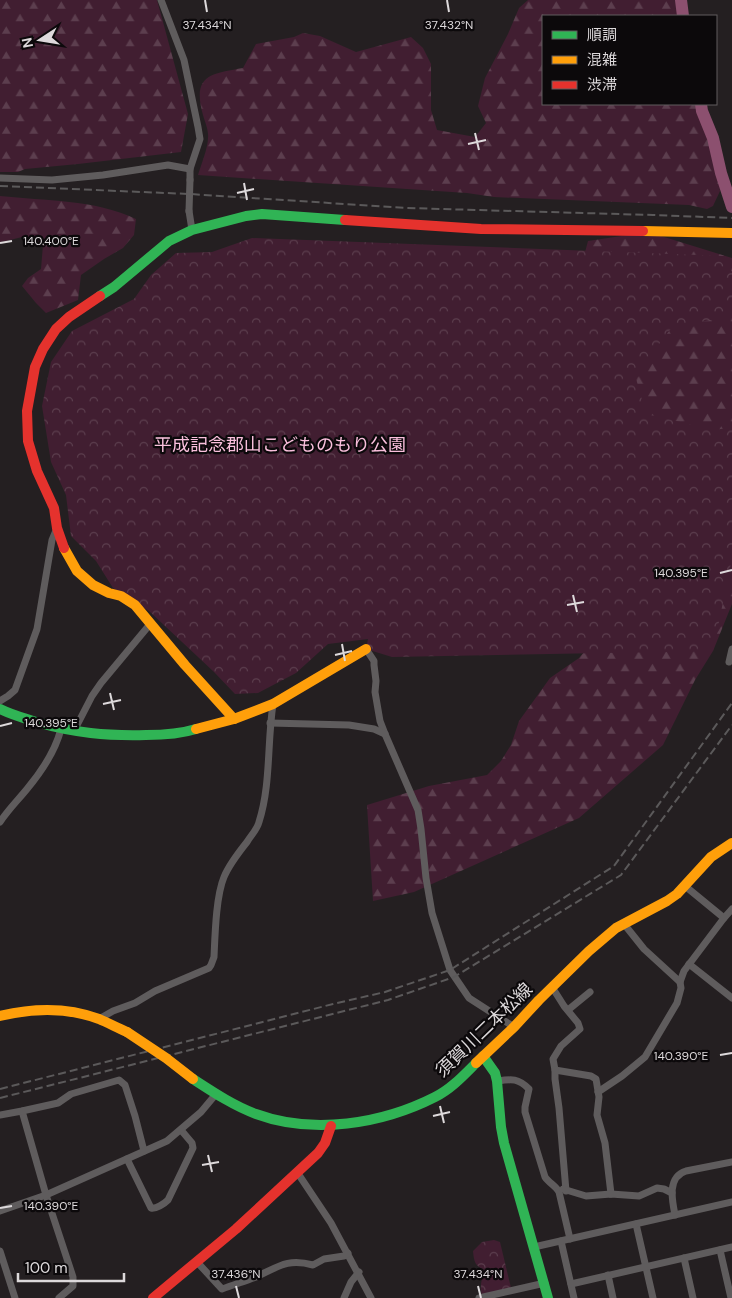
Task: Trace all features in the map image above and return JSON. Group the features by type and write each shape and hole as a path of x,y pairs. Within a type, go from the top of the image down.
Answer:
{"street":[{"path":"161,0 184,60 200,139 190,168 189,211 192,230"},
{"path":"0,178 52,180 103,175 168,165 190,168"},
{"path":"234,719 185,666 135,605 122,596 101,589 83,577 77,571 65,549 57,528 54,508 37,471 28,441 26,411 35,367 43,349 56,329 69,317 114,287 169,241 192,230 246,216 262,214 481,229 732,233"},
{"path":"0,701 15,690 37,629 52,540 57,528"},
{"path":"74,731 101,683 151,623"},
{"path":"0,709 4,712 61,729 86,733 116,736 186,732 234,719 272,704 366,649 374,661 375,692 380,721 418,810 432,913 450,970 470,998 514,1027"},
{"path":"729,662 732,649"},
{"path":"99,1019 113,1011 135,1003 155,991 209,968 211,965 214,957 220,893 224,877 259,823 269,766 272,704"},
{"path":"270,723 349,725 374,729 385,734"},
{"path":"0,822 46,764 58,742 61,729"},
{"name":"須賀川二本松線","path":"0,1016 14,1012 53,1010 99,1019 127,1032 193,1079 251,1113 274,1119 331,1126 366,1121 400,1112 436,1097 452,1086 589,951 616,928 667,901 685,886 712,857 732,843"},
{"path":"685,886 724,918"},
{"path":"598,1092 622,1076 645,1057 677,1003 681,988 681,976 732,910"},
{"path":"624,924 644,949 680,982"},
{"path":"689,964 732,998"},
{"path":"552,987 578,1023 580,1030 561,1046 553,1059 566,1191"},
{"path":"568,1010 590,992"},
{"path":"482,1056 495,1073 504,1143 548,1298"},
{"path":"555,1070 591,1076 596,1079 598,1092 596,1116 605,1143 611,1194"},
{"path":"0,1115 58,1103 71,1094 119,1080 125,1085 144,1151"},
{"path":"497,1081 515,1080 521,1082 529,1089 525,1112 545,1177 557,1188 586,1196 611,1194 640,1196 657,1188 664,1189 672,1194"},
{"path":"0,1211 46,1195 166,1141 201,1112 216,1094"},
{"path":"22,1111 46,1195 73,1277 73,1286 60,1298"},
{"path":"153,1298 236,1229 322,1148 331,1126"},
{"path":"127,1159 151,1208 164,1204 168,1200 193,1148 192,1143 181,1130"},
{"path":"675,1215 672,1201 673,1184 682,1172 732,1162"},
{"path":"297,1172 331,1223 371,1298"},
{"path":"557,1188 570,1240"},
{"path":"534,1247 732,1202"},
{"path":"636,1224 653,1298"},
{"path":"561,1242 574,1298"},
{"path":"571,1284 732,1247"},
{"path":"720,1250 731,1298"},
{"path":"0,1251 15,1298"},
{"path":"197,1262 222,1289 257,1276 284,1263 303,1262 313,1265 324,1259 344,1256 348,1253"},
{"path":"684,1258 693,1298"},
{"path":"344,1298 358,1272"},
{"path":"608,1275 613,1298"},
{"path":"481,1298 545,1283"},
{"path":"518,1289 521,1298"}],"green space":[{"path":"0,0 157,0 188,114 181,152 25,169 18,172 0,172"},
{"path":"528,0 677,0 679,15 542,15 542,105 698,105 717,156 720,191 713,206 707,209 689,205 494,197 467,193 198,175 208,142 207,129 200,102 202,84 213,75 243,68 256,44 294,37 303,33 320,36 356,52 411,37 423,48 431,64 431,110 437,130 475,137 486,123 478,106 485,78 519,8"},
{"path":"0,196 86,204 120,212 136,219 134,235 123,248 81,275 78,300 46,313 22,286 28,278 41,269 43,245 26,236 0,242"},
{"path":"648,232 732,258 732,604 713,651 695,680 663,745 579,818 414,892 373,901 367,805 429,786 487,775 501,761 511,745 519,721 550,678 579,658 598,636 582,264 588,241"},
{"name":"平成記念郡山こどものもり公園","path":"252,238 725,256 732,273 732,316 673,326 635,375 646,414 715,430 732,427 732,558 713,651 392,657 366,649 368,639 328,644 296,673 258,693 235,694 149,611 113,588 96,561 71,536 66,495 51,462 42,406 51,362 72,331 134,299 151,275 176,253 212,252"},
{"path":"494,1240 500,1242 511,1288 482,1295 481,1286 485,1270 476,1263 473,1251 482,1242"}],"waterway":[{"path":"681,0 683,15"},
{"path":"701,105 713,138 721,173 732,207"}],"railway":[{"path":"0,186 190,194 407,208 732,218"},
{"path":"0,1089 385,992 450,970 614,866 732,703"},
{"path":"0,1098 388,1000 454,977 621,875 732,725"}],"traffic: fast":[{"path":"100,296 114,287 169,241 192,230 246,216 262,214 345,220"},
{"path":"0,709 36,722 91,733 159,735 196,729"},
{"path":"483,1056 495,1073 504,1143 548,1298"},
{"path":"193,1079 232,1103 256,1114 301,1124 347,1124 393,1114 435,1097 457,1082 476,1063"}],"traffic: slow":[{"path":"643,231 732,233"},
{"path":"64,548 77,571 93,585 109,593 121,596 135,605 185,665 234,719"},
{"path":"196,729 234,719 273,704 366,649"},
{"path":"476,1063 589,951 616,928 677,894 711,857 732,843"},
{"path":"0,1016 37,1010 75,1012 99,1019 127,1032"},
{"path":"127,1032 193,1079"}],"traffic: jam":[{"path":"345,220 481,229 643,231"},
{"path":"64,548 57,528 54,508 37,471 28,441 27,411 35,367 43,349 56,329 69,317 100,296"},
{"path":"153,1298 236,1229 318,1153 325,1143 331,1126"}]}
